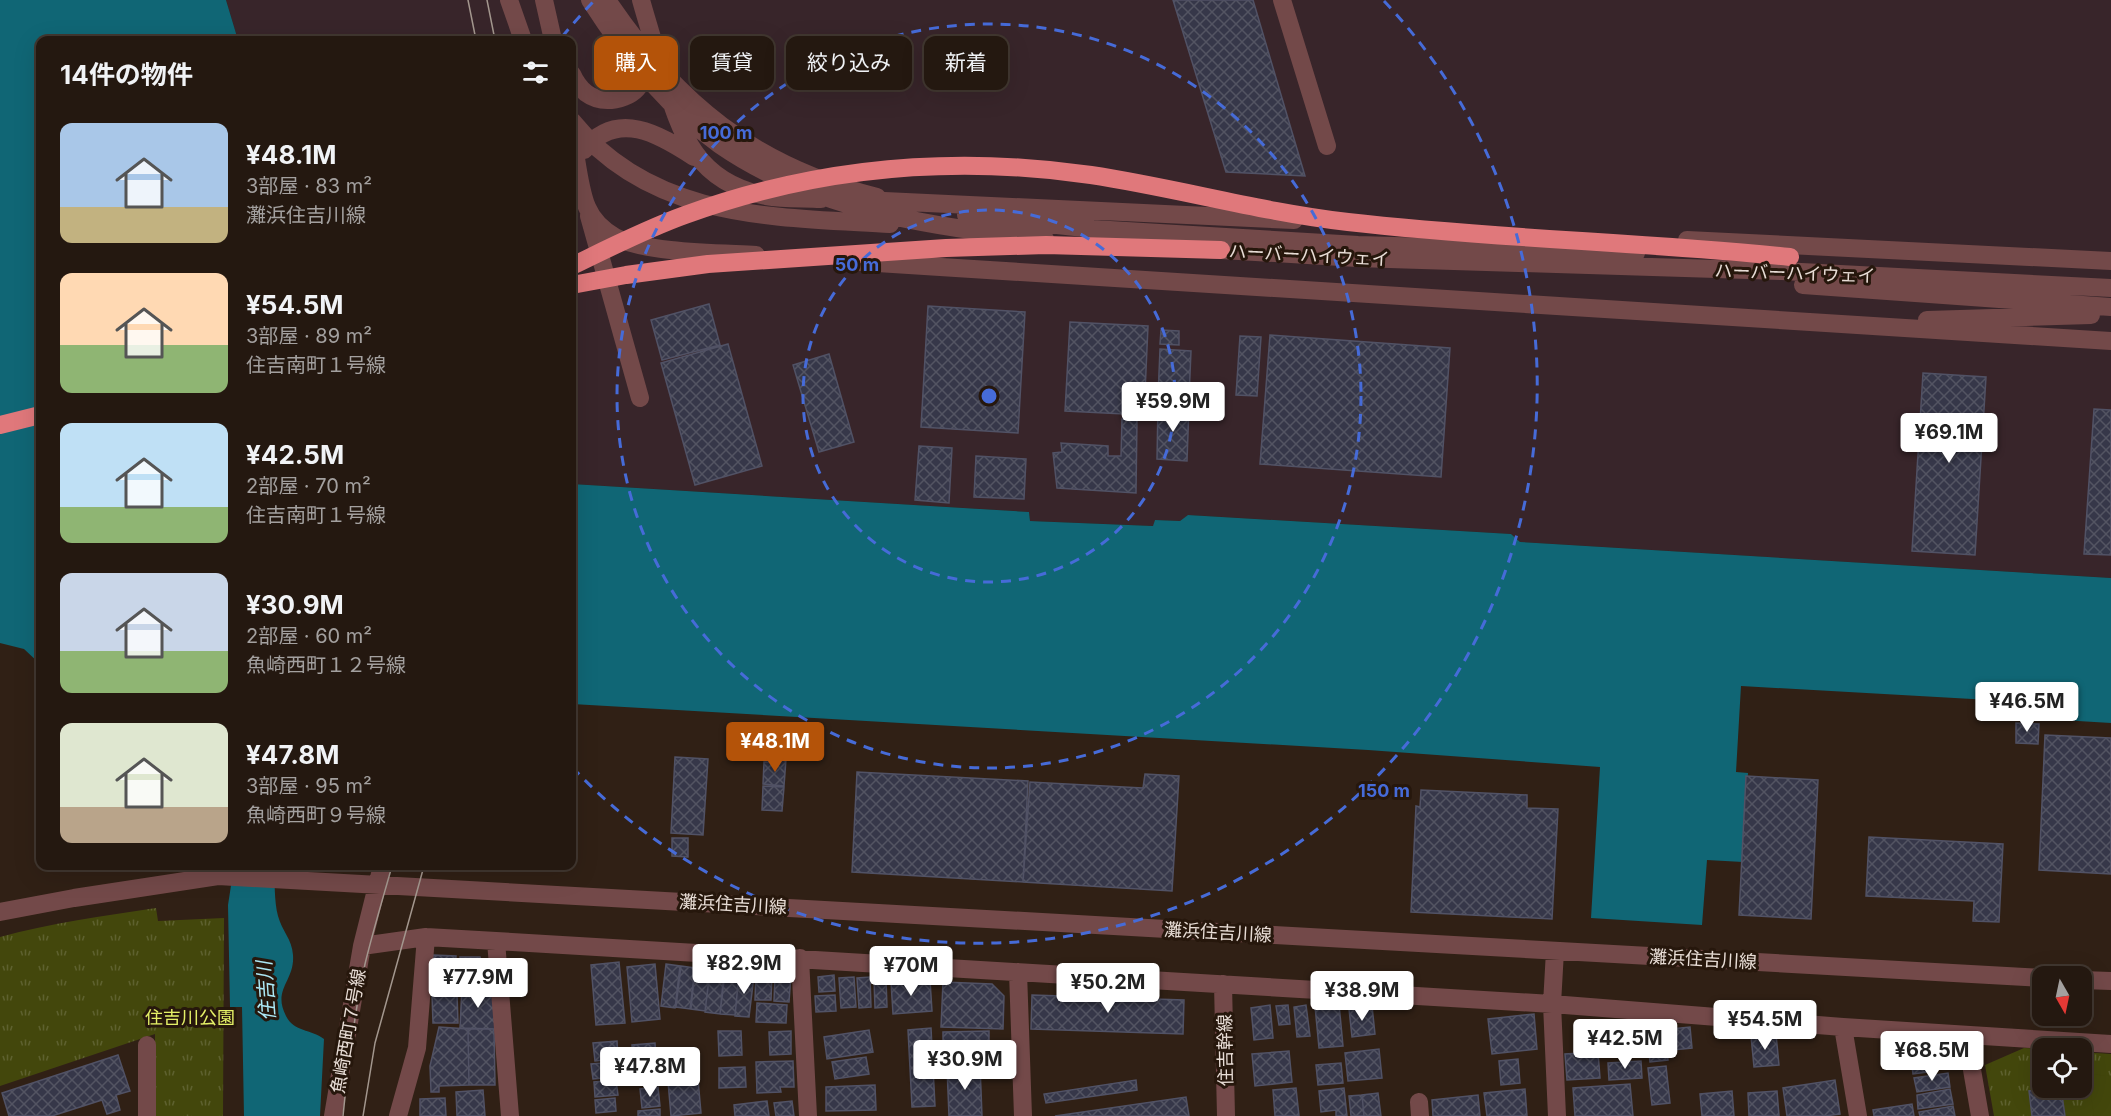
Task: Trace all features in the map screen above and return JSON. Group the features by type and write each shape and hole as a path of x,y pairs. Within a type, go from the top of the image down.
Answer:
{"highway":[{"path":"576,264 686,214 761,191 848,174 947,165 1018,167 1093,176 1285,214 1350,222 1704,248 1790,257"},
{"path":"576,284 708,264 946,248 1046,245 1221,250"},
{"path":"0,425 36,417"}],"street":[{"path":"508,0 522,36"},
{"path":"544,0 552,36"},
{"name":"ハーバーハイウェイ","path":"590,0 610,32 660,92 690,121 720,145 753,165 829,198 908,219 999,234 1073,241 1357,258 1794,272 2111,288"},
{"name":"ハーバーハイウェイ","path":"607,0 645,53 700,110 729,133 761,153 834,185 912,206 1046,225 1358,245 1790,257 2111,274"},
{"path":"1282,0 1327,146"},
{"path":"576,80 587,93 601,100 618,99 632,93 641,82 646,64 642,3"},
{"path":"642,3 675,117 693,152 720,177 741,188 765,196 1536,231 2111,261"},
{"path":"576,125 601,153 627,171 688,200 727,210 802,218 1252,246 2111,307"},
{"path":"578,167 584,150 595,137 611,131 629,129 664,137 706,165"},
{"path":"576,156 586,206 640,398"},
{"path":"586,206 594,219 615,237 653,247 2111,342"},
{"path":"1252,246 1536,231"},
{"path":"1773,244 1974,297"},
{"path":"1806,323 2111,315"},
{"name":"魚崎西町７号線","path":"333,1116 362,946 381,870"},
{"name":"灘浜住吉川線","path":"0,912 218,876 2032,977"},
{"path":"398,1116 417,1048 426,937"},
{"path":"362,946 426,937 1552,1004 2111,1044"},
{"path":"496,941 510,1116"},
{"path":"1555,951 1552,1004 1557,1116"},
{"path":"800,958 808,1116"},
{"path":"1018,972 1023,1116"},
{"path":"2092,980 2111,981"},
{"name":"住吉幹線","path":"1223,984 1226,1116"},
{"path":"1843,1026 1858,1116"},
{"path":"1966,1035 1980,1116"},
{"path":"147,1045 147,1116"}],"shaded area":[{"path":"226,0 2111,0 2111,578 1520,542 1511,534 1189,515 1180,521 1155,520 1154,526 1030,521 1029,512 576,484 576,36 237,36"}],"green space":[{"name":"住吉川公園","path":"156,908 158,921 224,918 223,1116 155,1116 155,1034 0,1086 0,937 58,924"},
{"path":"2024,1048 2032,1048 2032,1098 2092,1098 2092,1053 2111,1054 2111,1116 1994,1116 1985,1065"},
{"path":"2092,1074 2111,1076 2111,1116 2094,1116"}],"water":[{"path":"0,0 226,0 237,36 36,36 36,660 24,649 0,643"},
{"path":"576,484 1029,512 1030,521 1153,526 1155,520 1180,521 1188,515 1511,534 1520,542 2111,578 2111,723 2045,719 2043,703 1741,686 1736,772 1748,773 1743,862 1707,860 1702,925 1591,918 1600,767 1368,750 576,704"},
{"name":"住吉川","path":"233,870 274,870 277,910 291,944 293,955 291,972 281,999 282,1007 293,1025 324,1039 320,1116 244,1116 242,1007 230,1007 228,905"}],"building":[{"path":"1173,0 1253,0 1305,176 1226,172"},
{"path":"709,304 720,345 662,360 651,320"},
{"path":"928,306 1025,312 1018,433 921,427"},
{"path":"1070,322 1148,326 1144,415 1065,411"},
{"path":"1161,330 1179,331 1179,345 1160,344"},
{"path":"1270,335 1450,348 1441,477 1260,464"},
{"path":"1240,336 1261,337 1257,396 1236,395"},
{"path":"728,344 762,466 695,485 661,363"},
{"path":"1160,349 1191,351 1189,398 1158,397"},
{"path":"829,354 854,442 819,452 793,365"},
{"path":"1923,373 1986,377 1975,555 1912,551"},
{"path":"1158,405 1189,406 1187,461 1157,459"},
{"path":"2094,409 2111,410 2111,555 2084,554"},
{"path":"1122,419 1137,420 1136,493 1057,488 1053,453 1062,452 1061,443 1108,446 1108,456 1121,456"},
{"path":"919,446 952,448 949,503 915,500"},
{"path":"976,456 1026,459 1024,499 974,497"},
{"path":"2016,723 2039,724 2038,744 2016,743"},
{"path":"2045,735 2111,738 2111,874 2039,870"},
{"path":"675,757 708,759 703,835 671,833"},
{"path":"776,758 786,759 784,786 763,784 764,762 775,762"},
{"path":"857,772 1028,781 1023,882 852,872"},
{"path":"1145,774 1179,776 1172,891 1023,882 1030,782 1143,788"},
{"path":"1746,776 1818,780 1811,919 1739,915"},
{"path":"763,786 784,787 782,811 762,810"},
{"path":"1421,790 1527,795 1527,808 1558,809 1552,919 1411,912 1416,806 1420,807"},
{"path":"1869,837 2003,844 1999,922 1973,921 1974,901 1866,896"},
{"path":"672,838 688,838 688,857 672,856"},
{"path":"433,955 456,956 454,986 431,985"},
{"path":"460,957 480,957 481,960 487,961 488,987 462,987"},
{"path":"619,962 625,1023 596,1025 591,965"},
{"path":"655,964 660,1019 632,1022 627,967"},
{"path":"666,964 680,966 675,1008 661,1006"},
{"path":"681,966 695,968 690,1009 676,1007"},
{"path":"695,968 710,970 705,1011 691,1009"},
{"path":"710,971 724,972 720,1014 705,1012"},
{"path":"725,973 739,974 735,1015 720,1014"},
{"path":"756,973 772,974 771,1000 755,1000"},
{"path":"739,974 754,976 749,1017 735,1016"},
{"path":"775,975 791,975 789,1002 774,1001"},
{"path":"834,975 835,991 819,992 818,977"},
{"path":"854,977 856,1007 841,1008 839,978"},
{"path":"870,977 871,1007 859,1008 857,978"},
{"path":"886,979 887,1007 875,1008 874,980"},
{"path":"930,980 932,1011 893,1014 891,982"},
{"path":"943,982 992,984 1004,996 1003,1029 941,1027"},
{"path":"462,987 493,988 497,1029 460,1028"},
{"path":"457,994 458,1023 433,1023 432,995"},
{"path":"835,995 836,1011 816,1012 815,996"},
{"path":"1032,995 1184,1000 1183,1034 1031,1029"},
{"path":"757,1003 787,1005 786,1023 756,1022"},
{"path":"1339,1004 1343,1046 1319,1048 1315,1006"},
{"path":"1270,1005 1273,1038 1254,1040 1251,1008"},
{"path":"1288,1005 1290,1024 1279,1025 1276,1006"},
{"path":"1306,1005 1310,1036 1297,1037 1294,1007"},
{"path":"1372,1006 1375,1034 1352,1037 1349,1009"},
{"path":"1534,1014 1537,1049 1492,1054 1488,1019"},
{"path":"1664,1024 1668,1060 1650,1062 1646,1026"},
{"path":"439,1027 468,1029 469,1085 439,1086 439,1092 431,1092 430,1066"},
{"path":"1690,1027 1692,1048 1673,1050 1671,1029"},
{"path":"931,1028 935,1106 912,1107 908,1030"},
{"path":"468,1029 494,1029 495,1085 469,1085"},
{"path":"869,1030 873,1052 827,1059 824,1037"},
{"path":"718,1031 741,1031 742,1055 719,1056"},
{"path":"791,1031 791,1054 770,1055 769,1032"},
{"path":"989,1031 989,1058 943,1059 943,1032"},
{"path":"1776,1034 1779,1065 1754,1067 1751,1036"},
{"path":"617,1041 618,1059 595,1061 593,1043"},
{"path":"655,1043 656,1059 633,1061 632,1045"},
{"path":"1945,1047 1949,1067 1932,1070 1929,1049"},
{"path":"1924,1048 1927,1072 1913,1074 1910,1050"},
{"path":"1379,1049 1382,1078 1348,1081 1345,1053"},
{"path":"1289,1051 1292,1082 1255,1086 1252,1054"},
{"path":"1598,1052 1600,1078 1567,1080 1565,1054"},
{"path":"118,1055 130,1091 116,1095 120,1110 107,1114 102,1100 52,1116 9,1116 2,1093"},
{"path":"866,1057 869,1074 835,1079 832,1062"},
{"path":"1518,1059 1520,1083 1501,1085 1499,1061"},
{"path":"793,1061 794,1087 780,1087 781,1092 757,1093 756,1062"},
{"path":"1641,1061 1642,1078 1609,1080 1608,1063"},
{"path":"615,1062 616,1077 593,1079 591,1064"},
{"path":"1341,1063 1343,1083 1318,1085 1316,1065"},
{"path":"657,1064 658,1082 640,1084 638,1066"},
{"path":"980,1065 982,1116 949,1116 947,1067"},
{"path":"1666,1066 1670,1103 1652,1105 1648,1068"},
{"path":"745,1067 746,1087 719,1088 719,1068"},
{"path":"697,1068 701,1113 671,1116 667,1070"},
{"path":"1948,1073 1950,1087 1917,1092 1914,1078"},
{"path":"616,1080 618,1095 595,1097 594,1082"},
{"path":"1136,1080 1137,1090 1046,1103 1044,1094"},
{"path":"1835,1080 1840,1114 1787,1116 1783,1088"},
{"path":"1630,1084 1633,1116 1575,1116 1573,1088"},
{"path":"875,1085 876,1110 826,1111 826,1087"},
{"path":"658,1087 660,1106 642,1108 640,1089"},
{"path":"1296,1088 1299,1116 1275,1116 1273,1090"},
{"path":"1344,1088 1347,1116 1336,1116 1336,1110 1321,1112 1319,1091"},
{"path":"1525,1089 1527,1116 1487,1116 1484,1093"},
{"path":"1950,1089 1953,1104 1918,1109 1917,1095"},
{"path":"483,1090 485,1116 457,1116 456,1092"},
{"path":"1732,1091 1734,1116 1702,1116 1700,1094"},
{"path":"1777,1091 1779,1116 1749,1116 1748,1093"},
{"path":"2029,1091 2032,1091 2032,1098 2062,1098 2065,1116 2032,1116"},
{"path":"1378,1093 1381,1116 1364,1116 1362,1095"},
{"path":"1362,1095 1364,1116 1351,1116 1349,1096"},
{"path":"1478,1095 1480,1116 1433,1116 1432,1100"},
{"path":"1186,1097 1189,1116 1055,1116"},
{"path":"445,1098 446,1116 420,1116 420,1099"},
{"path":"615,1098 616,1111 596,1113 595,1100"},
{"path":"767,1101 769,1116 735,1116 734,1105"},
{"path":"792,1101 794,1116 776,1116 774,1103"},
{"path":"1912,1104 1914,1116 1874,1116 1873,1110"},
{"path":"1953,1106 1955,1116 1920,1116 1919,1112"},
{"path":"660,1109 660,1116 638,1116 638,1111"}],"tram line":[{"path":"468,0 475,36"},
{"path":"487,0 494,36"},
{"path":"343,1116 361,983 391,870"},
{"path":"363,1116 375,1043 423,870"}]}
